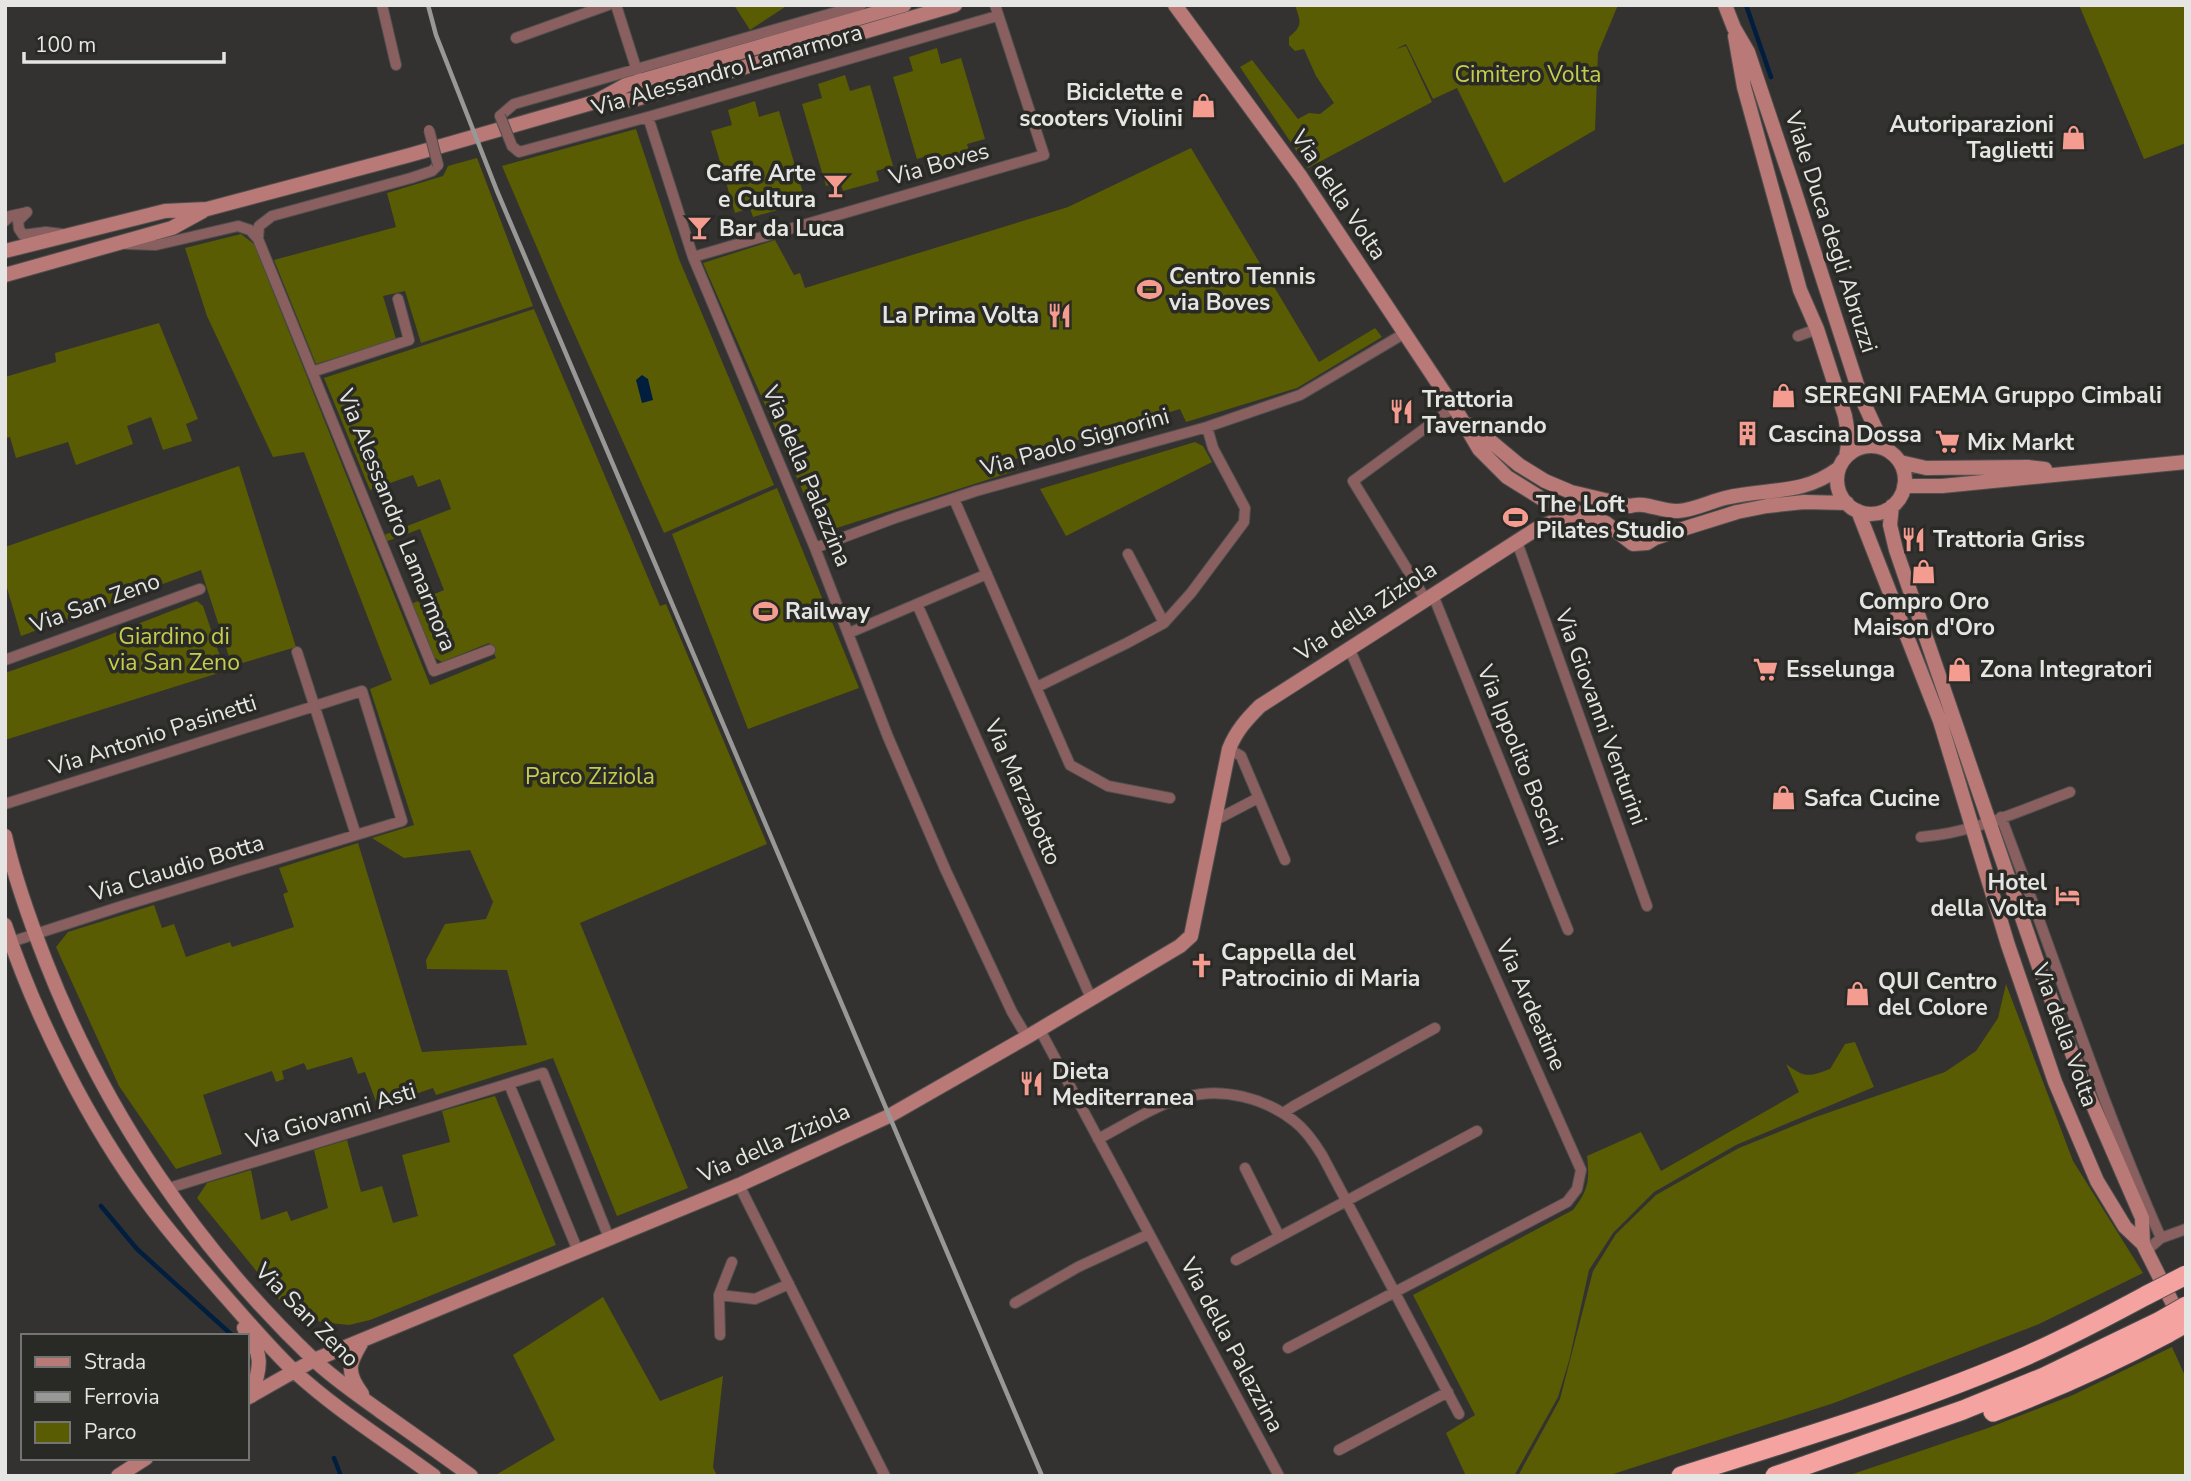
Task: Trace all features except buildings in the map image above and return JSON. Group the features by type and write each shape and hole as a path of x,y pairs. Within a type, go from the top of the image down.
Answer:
{"highway":[{"path":"1681,1476 1953,1385 2027,1355 2186,1275"},
{"path":"1788,1476 1970,1421 2052,1390 2095,1371 2171,1329 2186,1306"},
{"path":"1774,1476 1975,1406 2186,1323"}],"main road":[{"name":"Via Alessandro Lamarmora","path":"596,102 626,85 904,5"},
{"name":"Via Alessandro Lamarmora","path":"5,251 165,211 207,209 596,102 633,100 954,5"},
{"name":"Via della Volta","path":"1175,5 1301,177 1479,449 1496,467 1525,489 1556,505 1606,523 1626,541 1640,545 1737,512 1767,506 1804,502 1852,507 1876,513 1892,506 1890,525 1896,550 1995,820 2040,970 2080,1074 2142,1218 2145,1247 2171,1329"},
{"name":"Viale Duca degli Abruzzi","path":"1725,5 1748,52 1861,397 1885,449"},
{"name":"Viale Duca degli Abruzzi","path":"1734,28 1744,87 1800,290 1817,329 1845,416 1849,439 1843,463"},
{"name":"Via Alessandro Lamarmora","path":"5,275 172,228 207,209"},
{"name":"Via della Volta","path":"1456,411 1507,456 1545,481 1571,492 1600,499 1674,512 1746,494 1802,488 1816,483 1843,463 1852,452 1868,446 1885,449"},
{"path":"1885,449 1900,462 1926,468 2028,467 2071,472"},
{"path":"1892,506 1902,494 1904,486 1905,478 1900,462"},
{"path":"1904,486 1941,486 2186,462"},
{"name":"Via della Volta","path":"1843,463 1839,490 1852,507 1940,721 2008,945 2055,1082 2096,1181 2125,1227 2145,1247"},
{"path":"1541,526 1550,510 1567,498 1588,504 1600,499"},
{"path":"1621,535 1620,515 1630,506"},
{"path":"1652,508 1657,513 1660,526 1655,538"},
{"path":"1541,526 1579,513"},
{"name":"Via della Ziziola","path":"249,1397 314,1360 739,1185 889,1116 1180,946 1191,936 1229,749 1246,720 1260,706 1541,526"},
{"name":"Via San Zeno","path":"5,836 35,934 61,1001 90,1064 166,1189 208,1245 314,1360 369,1404 471,1476"},
{"name":"Via San Zeno","path":"5,925 39,1010 69,1073 104,1136 146,1200 191,1258 294,1370 320,1393 435,1476"},
{"path":"146,1200 166,1189"},
{"path":"213,1282 221,1302 247,1334"},
{"path":"248,1335 257,1346 259,1370 249,1397"},
{"path":"363,1340 353,1357 350,1370 355,1384 369,1404"},
{"path":"118,1476 143,1460"}],"street":[{"path":"382,5 396,65"},
{"path":"516,38 608,5"},
{"path":"616,5 636,71"},
{"name":"Via Alessandro Lamarmora","path":"861,5 514,104 500,116 512,146 519,152 648,117 996,10"},
{"name":"Via Boves","path":"693,257 1044,155 996,10"},
{"name":"Via della Palazzina","path":"648,117 693,257 815,548 888,737 946,871 1012,1012 1033,1034 1098,1139 1279,1476"},
{"path":"258,239 259,226 272,216 432,172 438,165 429,130"},
{"name":"Via Alessandro Lamarmora","path":"5,221 10,216 27,212 18,221 23,235 46,232 66,234"},
{"name":"Via Alessandro Lamarmora","path":"119,244 156,245 238,226 250,230 258,239 434,671 490,650"},
{"name":"Via Alessandro Lamarmora","path":"312,372 409,340 398,299"},
{"path":"1798,336 1817,329"},
{"name":"Via Paolo Signorini","path":"815,548 954,499 1207,427 1300,395 1405,333"},
{"name":"Via Ippolito Boschi","path":"1456,411 1353,481 1429,597 1568,930"},
{"path":"1037,687 1164,623 1191,593 1244,522 1245,508 1213,448 1207,427"},
{"path":"954,499 1070,765 1108,786 1170,798"},
{"name":"Via Giovanni Venturini","path":"1517,542 1647,906"},
{"path":"1128,554 1164,623"},
{"path":"849,633 988,574"},
{"name":"Via San Zeno","path":"5,660 201,589"},
{"name":"Via Marzabotto","path":"917,604 1091,998"},
{"name":"Via Ardeatine","path":"1288,1348 1567,1202 1577,1189 1581,1170 1349,648"},
{"path":"297,652 356,835"},
{"name":"Via Antonio Pasinetti","path":"5,804 362,691"},
{"name":"Via Claudio Botta","path":"11,942 402,821 362,691"},
{"path":"1229,749 1241,756 1285,860"},
{"path":"1921,837 1944,835 1971,828 2070,792"},
{"path":"1214,821 1258,798"},
{"name":"Via della Volta","path":"1995,820 2130,1167 2161,1238"},
{"path":"1283,1114 1435,1028"},
{"name":"Via Giovanni Asti","path":"166,1189 543,1073 610,1238"},
{"path":"509,1084 578,1251"},
{"path":"1098,1139 1169,1103 1208,1093 1257,1101 1296,1122 1311,1138 1460,1414"},
{"path":"1236,1259 1477,1131"},
{"path":"1245,1168 1279,1237"},
{"path":"739,1185 885,1476"},
{"path":"2145,1247 2186,1229"},
{"path":"1016,1303 1078,1267 1149,1234"},
{"path":"720,1335 719,1295 732,1262"},
{"path":"719,1295 755,1298 789,1284"},
{"path":"1339,1450 1448,1392"}],"green space":[{"path":"734,5 788,5 750,30"},
{"name":"Cimitero Volta","path":"1295,5 1618,5 1598,53 1595,130 1504,183 1457,88 1433,99 1406,44 1396,49 1406,46 1432,102 1308,168 1240,67 1252,60 1298,119 1309,113 1320,114 1334,103 1316,76 1304,49 1295,51 1289,45 1289,37 1300,22"},
{"path":"2079,5 2186,5 2186,143 2144,159"},
{"path":"937,48 941,64 961,58 985,139 967,144 970,154 934,164 931,155 917,159 893,77 913,71 909,57"},
{"path":"845,75 850,91 870,85 893,166 876,171 879,181 843,191 840,182 826,186 802,104 822,98 818,84"},
{"path":"755,101 759,117 779,111 803,193 786,198 788,207 753,217 750,208 735,213 711,131 732,125 728,110"},
{"path":"636,129 679,259 774,485 664,533 502,166"},
{"path":"1191,148 1319,362 1375,328 1382,337 1297,388 1186,422 1180,409 1015,459 1018,470 821,533 703,263 775,240 794,275 800,273 805,288 1068,207"},
{"path":"477,158 533,306 421,343 405,291 383,296 396,339 316,364 274,260 396,227 387,193 443,176 448,166"},
{"name":"Parco Ziziola","path":"241,234 254,244 430,685 496,658 489,643 442,662 432,656 411,604 444,590 420,529 382,543 379,537 451,509 440,479 418,487 413,475 370,490 324,378 534,309 660,606 666,604 767,844 580,923 688,1188 617,1216 553,1058 436,1095 433,1088 378,1107 365,1072 358,1074 352,1057 307,1070 304,1063 282,1071 284,1079 276,1082 272,1071 203,1095 222,1154 176,1169 119,1086 56,947 68,932 154,905 162,928 174,924 186,957 230,942 232,947 294,927 283,894 288,892 279,868 358,843 422,1052 527,1045 507,970 427,969 426,960 445,924 486,919 493,902 470,850 404,858 372,838 414,825 370,689 392,680 304,452 273,457 207,316 185,248"},
{"path":"159,323 198,419 186,424 192,441 163,450 151,417 127,426 133,444 76,465 68,442 16,458 10,437 5,438 5,377 56,362 55,353"},
{"path":"1195,442 1203,446 1212,462 1066,536 1040,489"},
{"path":"239,466 296,647 232,666 201,570 21,636 5,581 5,547"},
{"name":"Railway","path":"777,488 859,688 748,729 672,534"},
{"name":"Giardino di via San Zeno","path":"197,601 203,606 225,671 5,740 5,673"},
{"path":"2006,984 2073,1161 2143,1273 2039,1324 1834,1403 1607,1476 1518,1476 1560,1399 1593,1271 1616,1234 1656,1195 1739,1148 1813,1118 1945,1072 1976,1051 1998,1018"},
{"path":"1855,1042 1874,1087 1736,1145 1654,1192 1613,1233 1589,1270 1569,1361 1558,1397 1514,1476 1466,1476 1446,1433 1475,1415 1413,1295 1573,1210 1587,1185 1587,1156 1641,1132 1661,1171 1799,1092 1786,1064 1802,1074 1823,1072 1830,1069 1845,1044"},
{"path":"495,1096 556,1245 370,1320 349,1325 321,1322 288,1310 197,1198 207,1183 251,1170 261,1220 287,1211 291,1221 328,1208 314,1150 347,1140 361,1192 382,1186 393,1223 418,1216 402,1155 450,1142 442,1111"},
{"path":"603,1297 660,1401 723,1376 713,1467 717,1476 494,1476 555,1440 513,1355"},
{"path":"2172,1347 2186,1378 2186,1476 1847,1476 1988,1428 2073,1395"}],"water":[{"path":"642,375 648,379 653,400 642,403 636,380"}],"waterway":[{"path":"1746,5 1771,77"},
{"path":"101,1206 137,1249 231,1334"},
{"path":"334,1458 341,1476"}],"railway":[{"path":"428,5 436,35 497,191 1042,1476"}],"place":[{"name":"Biciclette e scooters Violini","path":"1203,105"},
{"name":"Autoriparazioni Taglietti","path":"2074,137"},
{"name":"Caffe Arte e Cultura","path":"836,186"},
{"name":"Bar da Luca","path":"699,228"},
{"name":"Centro Tennis via Boves","path":"1149,289"},
{"name":"La Prima Volta","path":"1059,315"},
{"name":"SEREGNI FAEMA Gruppo Cimbali","path":"1784,395"},
{"name":"Trattoria Tavernando","path":"1402,412"},
{"name":"Cascina Dossa","path":"1748,434"},
{"name":"Mix Markt","path":"1947,442"},
{"name":"The Loft Pilates Studio","path":"1516,517"},
{"name":"Trattoria Griss","path":"1913,539"},
{"name":"Compro Oro Maison d'Oro","path":"1924,571"},
{"name":"Railway","path":"765,611"},
{"name":"Esselunga","path":"1766,669"},
{"name":"Zona Integratori","path":"1960,669"},
{"name":"Safca Cucine","path":"1784,798"},
{"name":"Hotel della Volta","path":"2067,895"},
{"name":"Cappella del Patrocinio di Maria","path":"1201,965"},
{"name":"QUI Centro del Colore","path":"1858,994"},
{"name":"Dieta Mediterranea","path":"1032,1084"}]}
